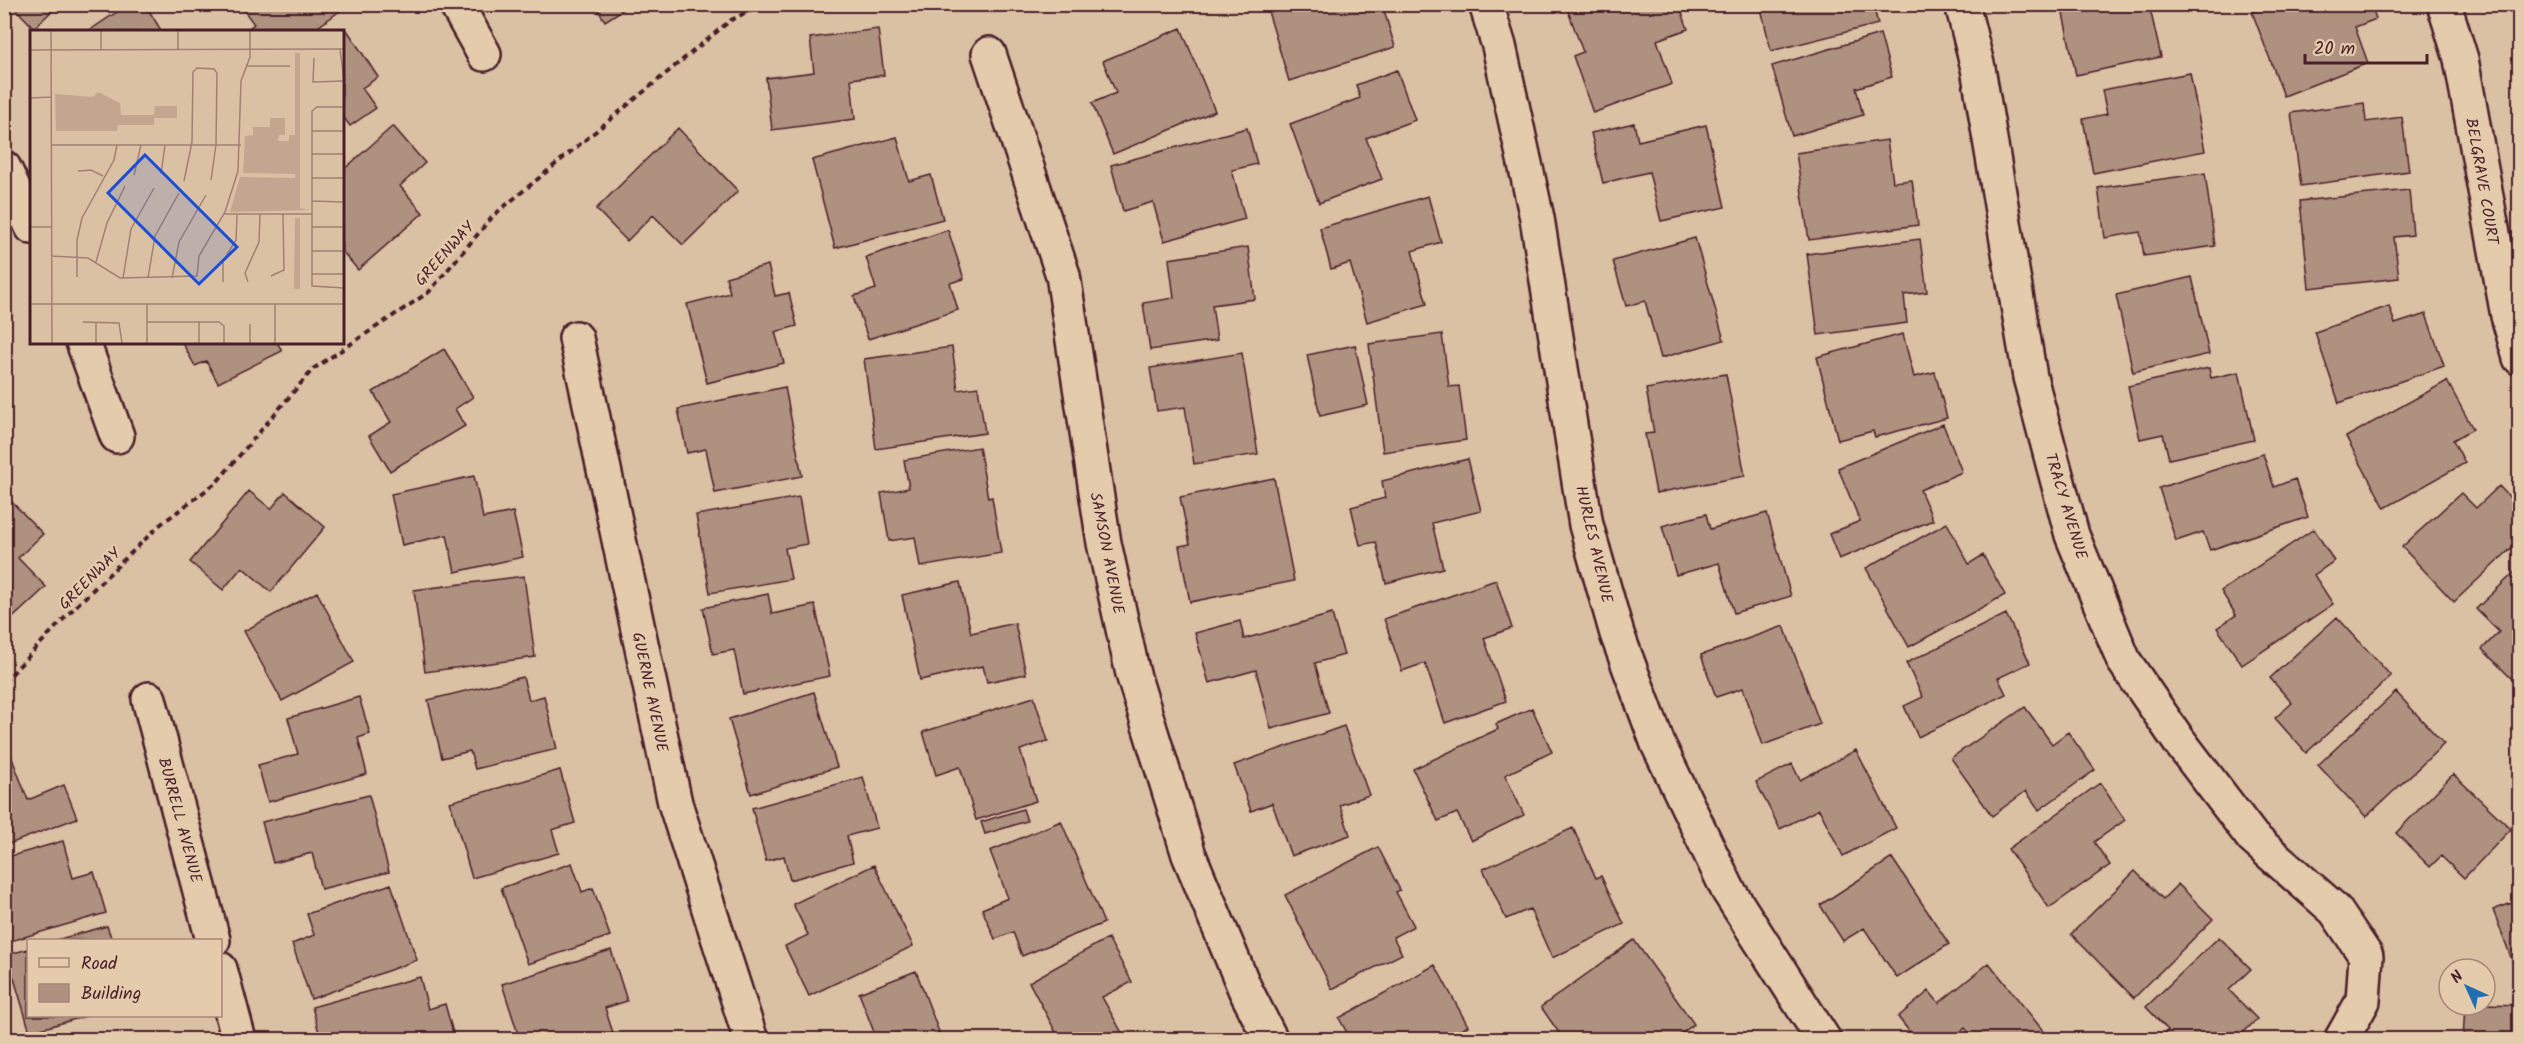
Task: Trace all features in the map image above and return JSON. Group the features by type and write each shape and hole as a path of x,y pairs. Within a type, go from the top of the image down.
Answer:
{"street":[{"path":"456,4 484,54"},
{"name":"HURLES AVENUE","path":"1486,4 1499,46 1537,218 1586,525 1617,634 1658,744 1728,890 1824,1040"},
{"name":"TRACY AVENUE","path":"1962,4 1978,68 2031,376 2072,535 2124,661 2179,741 2253,838 2335,910 2366,956 2363,1001 2341,1040"},
{"name":"BELGRAVE COURT","path":"2444,4 2461,59 2508,316 2520,358"},
{"name":"SAMSON AVENUE","path":"989,54 1062,275 1104,543 1133,674 1189,855 1245,989 1271,1040"},
{"path":"4,168 30,223"},
{"name":"GUERNE AVENUE","path":"576,338 675,803 751,1040"},
{"path":"84,344 117,436"},
{"name":"BURRELL AVENUE","path":"149,699 213,939"},
{"path":"222,976 239,1040"}],"path":[{"name":"GREENWAY","path":"4,682 75,607 161,524 218,482 313,369 429,292 494,215 731,20 763,4"}],"building":[{"path":"11,4 59,4 34,28"},
{"path":"129,4 145,4 161,30 90,30"},
{"path":"239,4 337,4 341,10 314,30 246,30 254,24"},
{"path":"594,4 632,4 605,21"},
{"path":"1277,4 1382,4 1395,47 1289,81 1267,8"},
{"path":"1576,4 1679,4 1688,29 1657,40 1672,84 1593,113 1573,56 1583,52 1567,8"},
{"path":"1760,4 1873,4 1878,24 1771,51"},
{"path":"2061,4 2149,4 2161,57 2076,75"},
{"path":"2273,4 2371,4 2376,19 2355,27 2368,63 2284,96 2252,12"},
{"path":"1181,28 1215,111 1113,154 1092,103 1116,93 1103,61"},
{"path":"878,29 884,75 851,79 855,119 772,130 766,78 814,72 810,38"},
{"path":"347,30 378,77 362,88 376,108 350,126 344,118 344,32"},
{"path":"1880,34 1892,77 1856,88 1863,115 1792,136 1772,66"},
{"path":"1397,70 1415,120 1366,138 1382,179 1319,203 1290,124 1360,98 1356,85"},
{"path":"2190,73 2205,151 2093,173 2083,119 2107,114 2102,90"},
{"path":"2364,103 2366,122 2402,117 2409,171 2301,186 2291,113"},
{"path":"1634,123 1638,141 1706,125 1725,207 1661,221 1649,172 1603,183 1591,133"},
{"path":"393,126 425,163 400,186 423,213 358,270 344,253 344,169"},
{"path":"678,128 738,191 683,245 653,215 627,241 596,209"},
{"path":"1247,128 1257,164 1232,170 1245,219 1164,241 1153,202 1123,211 1111,165"},
{"path":"897,137 909,181 931,175 943,219 835,248 812,160"},
{"path":"1887,140 1893,182 1912,180 1918,225 1809,240 1796,153"},
{"path":"2205,173 2215,246 2144,256 2140,232 2105,238 2098,188"},
{"path":"2409,190 2413,235 2394,237 2399,278 2309,288 2300,201"},
{"path":"1428,196 1441,242 1412,251 1427,304 1367,322 1350,263 1331,269 1320,228"},
{"path":"948,230 964,279 950,283 958,310 868,339 854,296 876,289 866,257"},
{"path":"1695,238 1724,340 1661,358 1645,301 1626,306 1613,261"},
{"path":"1920,239 1927,292 1904,295 1907,323 1818,335 1807,254"},
{"path":"1248,247 1255,299 1212,305 1217,340 1150,350 1143,303 1174,298 1169,259"},
{"path":"768,265 775,296 789,293 797,326 775,332 784,363 707,383 687,304 730,293 726,277"},
{"path":"2192,277 2209,354 2133,372 2116,295"},
{"path":"2389,306 2395,324 2426,314 2444,366 2339,403 2315,332"},
{"path":"1442,334 1449,387 1459,386 1466,440 1383,452 1369,344"},
{"path":"1903,334 1914,377 1935,372 1947,418 1875,437 1873,431 1838,440 1817,357"},
{"path":"183,344 278,344 282,351 218,383 206,361 195,366"},
{"path":"1355,345 1368,405 1320,416 1307,355"},
{"path":"952,347 958,390 978,387 985,433 876,449 864,359"},
{"path":"444,349 473,397 455,409 465,426 390,471 369,436 391,422 373,392"},
{"path":"1242,353 1258,454 1194,464 1185,407 1157,411 1150,368"},
{"path":"2209,368 2211,378 2239,372 2254,440 2169,459 2163,434 2140,439 2128,386"},
{"path":"1726,374 1745,476 1656,493 1645,434 1654,433 1646,389"},
{"path":"2447,381 2473,429 2453,440 2465,463 2385,508 2346,437"},
{"path":"785,387 802,476 715,493 706,449 687,453 678,409"},
{"path":"1943,424 1962,472 1920,490 1933,520 1839,559 1829,534 1860,521 1838,468"},
{"path":"979,447 988,498 992,497 1001,553 920,567 915,537 889,541 881,493 909,488 904,460"},
{"path":"2263,454 2274,487 2295,479 2308,517 2210,550 2203,532 2176,541 2159,488"},
{"path":"1468,459 1481,511 1432,523 1443,568 1386,583 1376,542 1360,545 1351,507 1385,498 1382,481"},
{"path":"474,476 483,518 513,512 523,557 455,572 447,535 402,545 391,494"},
{"path":"1274,478 1294,581 1190,602 1179,546 1190,544 1180,497"},
{"path":"2499,486 2520,508 2520,540 2454,602 2402,547 2461,493 2476,508"},
{"path":"249,491 271,509 285,492 325,527 271,592 242,567 223,590 190,562"},
{"path":"799,497 807,544 785,548 791,579 710,593 696,515"},
{"path":"10,500 43,534 18,558 46,587 4,626 4,505"},
{"path":"1767,513 1791,596 1734,613 1719,563 1676,575 1662,526 1706,514 1710,529"},
{"path":"1947,523 1969,564 1983,555 2005,595 1909,647 1866,568"},
{"path":"2314,529 2334,561 2314,575 2333,604 2242,665 2217,628 2236,615 2221,591"},
{"path":"2520,567 2519,686 2482,649 2499,632 2476,609"},
{"path":"524,576 535,657 425,672 414,590"},
{"path":"1496,580 1512,628 1484,638 1506,701 1445,723 1425,663 1402,671 1384,619"},
{"path":"960,582 971,633 1015,623 1026,674 987,682 983,666 920,680 902,595"},
{"path":"317,592 354,662 282,701 244,631"},
{"path":"768,594 772,614 815,605 830,676 743,694 734,650 713,654 703,608"},
{"path":"1332,614 1344,655 1315,663 1329,713 1271,729 1256,670 1209,683 1195,633 1240,621 1244,639"},
{"path":"2006,614 2030,663 1998,678 2006,694 1918,737 1904,706 1923,697 1906,663"},
{"path":"2337,617 2391,676 2306,753 2275,718 2292,703 2270,678"},
{"path":"1784,626 1820,724 1763,745 1743,688 1716,697 1701,655"},
{"path":"523,677 529,700 544,696 557,749 475,769 470,751 442,758 428,700"},
{"path":"814,692 837,767 751,794 729,719"},
{"path":"2396,692 2444,744 2366,817 2318,765"},
{"path":"359,697 370,734 358,738 367,774 268,802 258,765 298,754 288,718"},
{"path":"1034,697 1048,741 1020,750 1036,801 976,820 960,767 936,775 923,732"},
{"path":"2025,707 2052,744 2068,732 2095,770 2039,810 2026,791 1992,816 1951,758"},
{"path":"1532,708 1552,752 1505,775 1524,815 1471,841 1457,813 1438,821 1413,769 1498,729 1496,724"},
{"path":"1344,726 1369,795 1340,805 1350,835 1291,856 1272,803 1251,811 1234,765"},
{"path":"1856,750 1896,828 1843,856 1819,809 1780,829 1756,782 1792,764 1800,780"},
{"path":"10,753 28,800 64,785 77,818 4,846 4,755"},
{"path":"560,770 575,823 552,830 559,853 472,878 450,802"},
{"path":"2453,774 2511,829 2464,878 2441,856 2430,867 2396,833"},
{"path":"863,777 877,828 847,836 853,862 790,880 784,856 766,861 752,808"},
{"path":"2100,783 2125,820 2094,842 2110,865 2049,908 2008,849"},
{"path":"369,795 389,872 321,889 312,853 273,863 262,822"},
{"path":"1023,809 1027,821 985,834 981,822"},
{"path":"1061,821 1104,923 1022,956 1013,932 995,939 982,909 1008,898 990,851"},
{"path":"1573,828 1596,878 1601,876 1624,924 1552,958 1530,909 1506,919 1483,869"},
{"path":"63,841 73,878 94,872 106,913 4,943 4,858"},
{"path":"1378,847 1400,890 1396,892 1414,926 1393,937 1402,954 1332,989 1285,895"},
{"path":"1892,858 1949,944 1897,978 1864,928 1843,941 1820,905"},
{"path":"572,863 582,892 593,888 610,936 528,964 501,888"},
{"path":"874,865 913,946 809,996 785,946 808,935 793,904"},
{"path":"2135,871 2163,899 2178,884 2213,919 2134,998 2071,934"},
{"path":"391,884 417,960 311,999 292,944 314,935 307,914"},
{"path":"2520,900 2520,963 2514,965 2493,910"},
{"path":"107,926 112,939 60,939"},
{"path":"2219,937 2251,969 2229,990 2257,1019 2236,1040 2158,1040 2168,1030 2146,1007"},
{"path":"1108,938 1132,982 1102,997 1126,1040 1060,1040 1029,982"},
{"path":"1634,940 1694,1024 1673,1040 1564,1040 1541,1007"},
{"path":"27,949 27,1017 82,1017 30,1032 7,955"},
{"path":"611,950 627,1001 605,1008 613,1033 592,1040 520,1040 502,984"},
{"path":"1989,963 2044,1032 2034,1040 1975,1040 1965,1028 1951,1040 1916,1040 1898,1017 1929,991 1939,1003"},
{"path":"1435,965 1468,1026 1446,1038 1447,1040 1351,1040 1339,1018"},
{"path":"916,971 942,1040 877,1040 859,993"},
{"path":"420,977 428,1009 445,1004 455,1040 369,1040 367,1031 337,1040 321,1040 312,1007"},
{"path":"2497,1004 2520,1005 2520,1040 2463,1040 2464,1017 2497,1017"}]}
